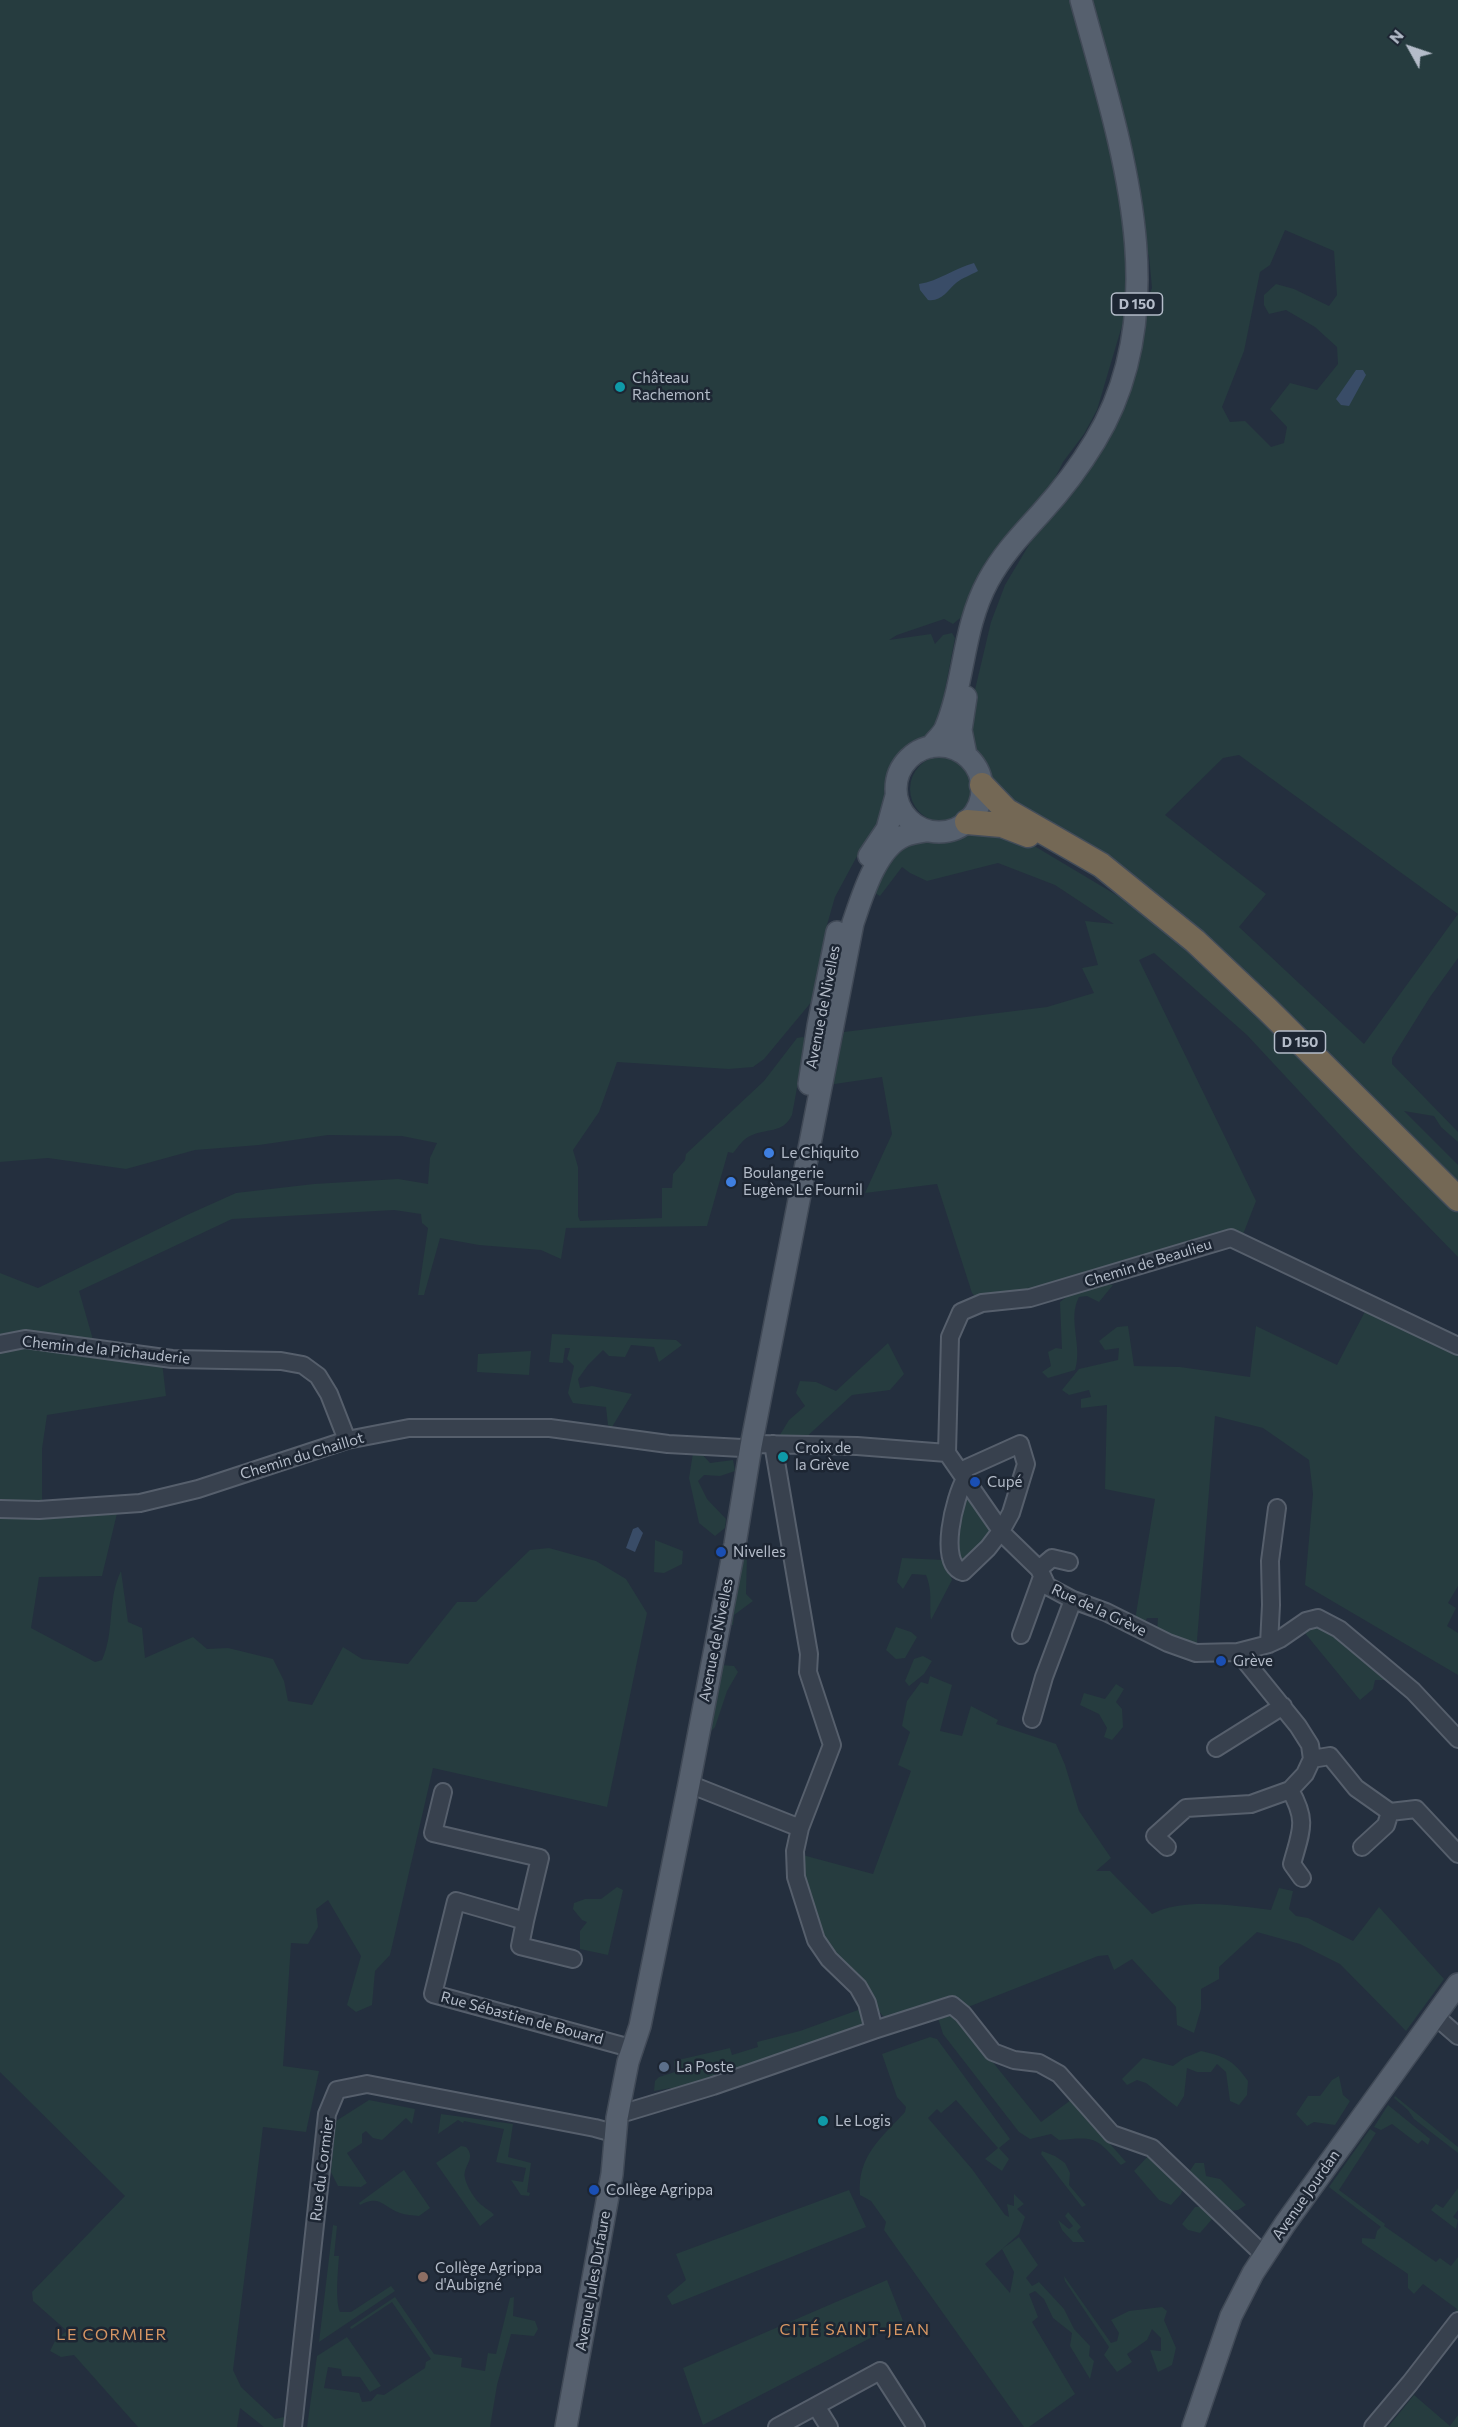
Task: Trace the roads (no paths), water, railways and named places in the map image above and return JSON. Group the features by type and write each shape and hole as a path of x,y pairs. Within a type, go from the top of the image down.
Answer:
{"highway":[{"name":"D 150","path":"982,785 1007,811 1101,866 1195,941 1458,1198"},
{"name":"D 150","path":"967,822 1002,825 1017,830 1135,894"}],"main road":[{"name":"D 150","path":"931,747 944,730 952,708 971,621 982,591 1002,555 1042,512 1082,461 1102,428 1120,389 1131,346 1136,308 1137,265 1131,195 1082,0"},
{"name":"D 150","path":"966,755 961,730 962,714 981,632 1003,575 1042,512"},
{"path":"943,746 966,755 976,766 982,785 980,804 967,822 955,830 940,832 926,831 907,818 900,809 896,796 896,783 900,770 908,759 918,751 943,746"},
{"name":"Avenue de Nivelles","path":"792,1231 798,1158 818,1026 838,928 852,889 866,861 887,829 896,796"},
{"name":"Avenue de Nivelles","path":"617,2134 617,2118 628,2062 634,2049 689,1785 792,1231 809,1158 854,923 863,892 874,869 889,848 901,837 926,831"},
{"name":"Avenue Jourdan","path":"1193,2427 1231,2316 1264,2255 1458,1984"},
{"name":"Avenue de Nivelles","path":"617,2134 625,2123 637,2062 634,2049"},
{"name":"Avenue Jules Dufaure","path":"566,2427 600,2243 617,2134"}],"street":[{"name":"Chemin de Beaulieu","path":"947,1453 950,1337 961,1312 982,1303 1030,1298 1231,1238 1458,1346"},
{"name":"Chemin de la Pichauderie","path":"0,1344 25,1339 172,1359 281,1361 303,1365 318,1376 329,1394 347,1440"},
{"name":"Chemin du Chaillot","path":"0,1509 39,1510 140,1503 198,1489 347,1440 409,1428 550,1428 668,1444 742,1448 751,1446"},
{"path":"751,1446 757,1444 857,1446 947,1453"},
{"path":"773,1444 809,1654 808,1672 831,1745 800,1828 795,1851 796,1876 816,1940 829,1959 858,1987 867,2003 874,2030"},
{"path":"1020,1444 1026,1464 1011,1513 1001,1531 970,1568 963,1572 958,1571 950,1553 950,1538 954,1502 962,1475 1020,1444"},
{"name":"Rue de la Grève","path":"947,1453 1001,1531 1041,1573 1047,1586 1072,1600 1106,1612 1168,1643 1196,1653 1238,1652 1269,1644 1306,1621 1318,1618 1339,1629 1413,1691 1458,1739"},
{"path":"1269,1644 1270,1561 1277,1508"},
{"path":"1020,1635 1041,1573 1052,1558 1070,1562"},
{"path":"1032,1719 1044,1677 1072,1600"},
{"path":"1167,1847 1155,1836 1186,1808 1251,1804 1290,1790 1305,1774 1311,1759 1310,1745 1298,1725 1238,1652"},
{"path":"1216,1748 1283,1706"},
{"path":"1311,1759 1330,1756 1356,1788 1390,1812 1416,1809 1458,1854"},
{"path":"689,1785 800,1828"},
{"path":"1290,1790 1301,1809 1302,1828 1292,1864 1302,1878"},
{"path":"442,1792 433,1833 540,1858 520,1946 573,1959"},
{"path":"1362,1847 1386,1825 1390,1812"},
{"name":"Rue Sébastien de Bouard","path":"525,1921 456,1901 433,1994 634,2049"},
{"path":"627,2112 713,2086 874,2030 952,2006 963,2014 993,2052 1014,2060 1039,2063 1059,2074 1112,2134 1152,2148 1264,2255"},
{"path":"1435,2016 1458,2036"},
{"name":"Rue du Cormier","path":"293,2427 327,2114 337,2090 367,2084 617,2134"},
{"path":"1372,2427 1410,2384 1458,2321"},
{"path":"777,2427 880,2371 916,2427"},
{"path":"816,2406 829,2427"}],"water":[{"path":"974,263 978,271 958,281 940,298 928,300 920,290 919,284"},
{"path":"1356,370 1363,370 1366,375 1349,406 1341,405 1336,399"},
{"path":"638,1527 643,1533 635,1552 626,1548 633,1529"}],"place":[{"name":"Château Rachemont","path":"620,387"},
{"name":"Le Chiquito","path":"769,1153"},
{"name":"Boulangerie Eugène Le Fournil","path":"731,1182"},
{"name":"Croix de la Grève","path":"783,1457"},
{"name":"Cupé","path":"975,1482"},
{"name":"Nivelles","path":"721,1552"},
{"name":"Grève","path":"1221,1661"},
{"name":"La Poste","path":"664,2067"},
{"name":"Le Logis","path":"823,2121"},
{"name":"Collège Agrippa","path":"594,2190"},
{"name":"Collège Agrippa d'Aubigné","path":"423,2277"}],"district":[{"name":"CITÉ SAINT-JEAN","path":"855,2330"},
{"name":"LE CORMIER","path":"112,2335"}]}
